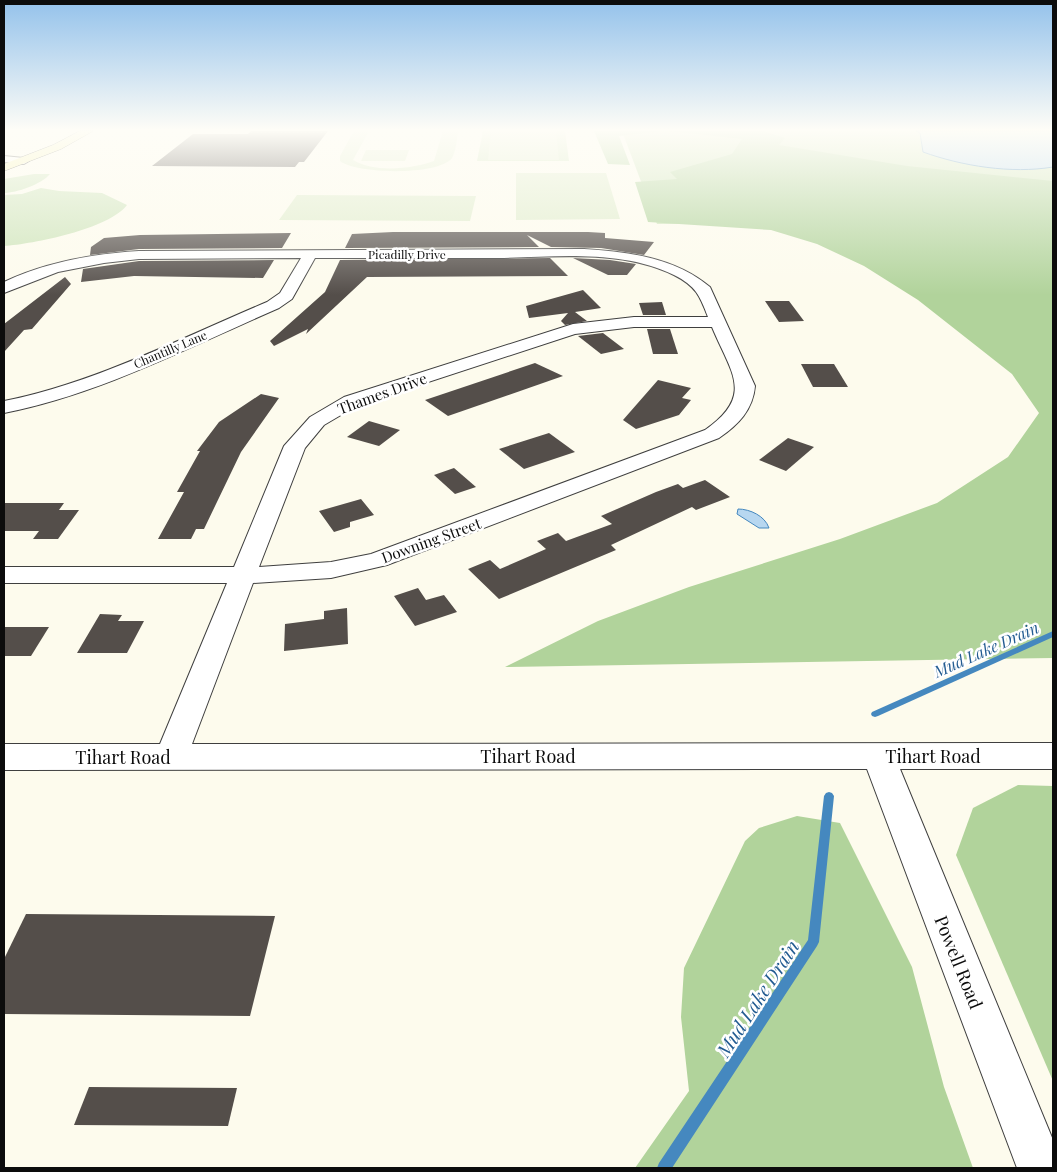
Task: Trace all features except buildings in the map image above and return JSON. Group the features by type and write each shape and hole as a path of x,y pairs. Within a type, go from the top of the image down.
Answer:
{"street":[{"name":"Picadilly Drive","path":"4,288 38,273 66,265 139,255 584,253 625,257 661,265 692,279 705,290 720,322"},
{"name":"Chantilly Lane","path":"4,407 40,400 92,382 273,306 286,296 312,254"},
{"name":"Thames Drive","path":"171,756 295,446 308,429 338,407 350,401 573,329 626,322 720,322"},
{"name":"Downing Street","path":"4,575 242,575 308,573 378,560 712,434 732,419 744,403 746,394 746,386 720,322"},
{"name":"Powell Road","path":"878,756 1041,1168"},
{"name":"Tihart Road","path":"4,757 1053,756"}],"green space":[{"path":"4,186 31,186 15,191 4,193"},
{"path":"516,186 610,186 620,219 516,220"},
{"path":"636,186 1053,186 1053,658 505,667 598,621 689,587 840,539 937,503 1008,457 1039,413 1012,374 918,300 864,266 817,244 771,230 648,222"},
{"path":"643,186 1053,186 1053,224 657,224"},
{"path":"41,188 59,191 102,193 127,205 118,214 70,234 4,246 4,195 22,194"},
{"path":"297,195 476,196 470,221 279,220"},
{"path":"1018,785 1053,786 1053,1081 956,855 973,808"},
{"path":"797,816 840,823 912,967 944,1087 973,1168 635,1168 689,1091 681,1017 684,968 745,841 759,828"}],"water":[{"path":"738,509 747,510 761,517 769,528 759,528 737,514"}],"waterway":[{"name":"Mud Lake Drain","path":"875,714 1053,634"},
{"name":"Mud Lake Drain","path":"664,1168 813,942 829,796"}]}
